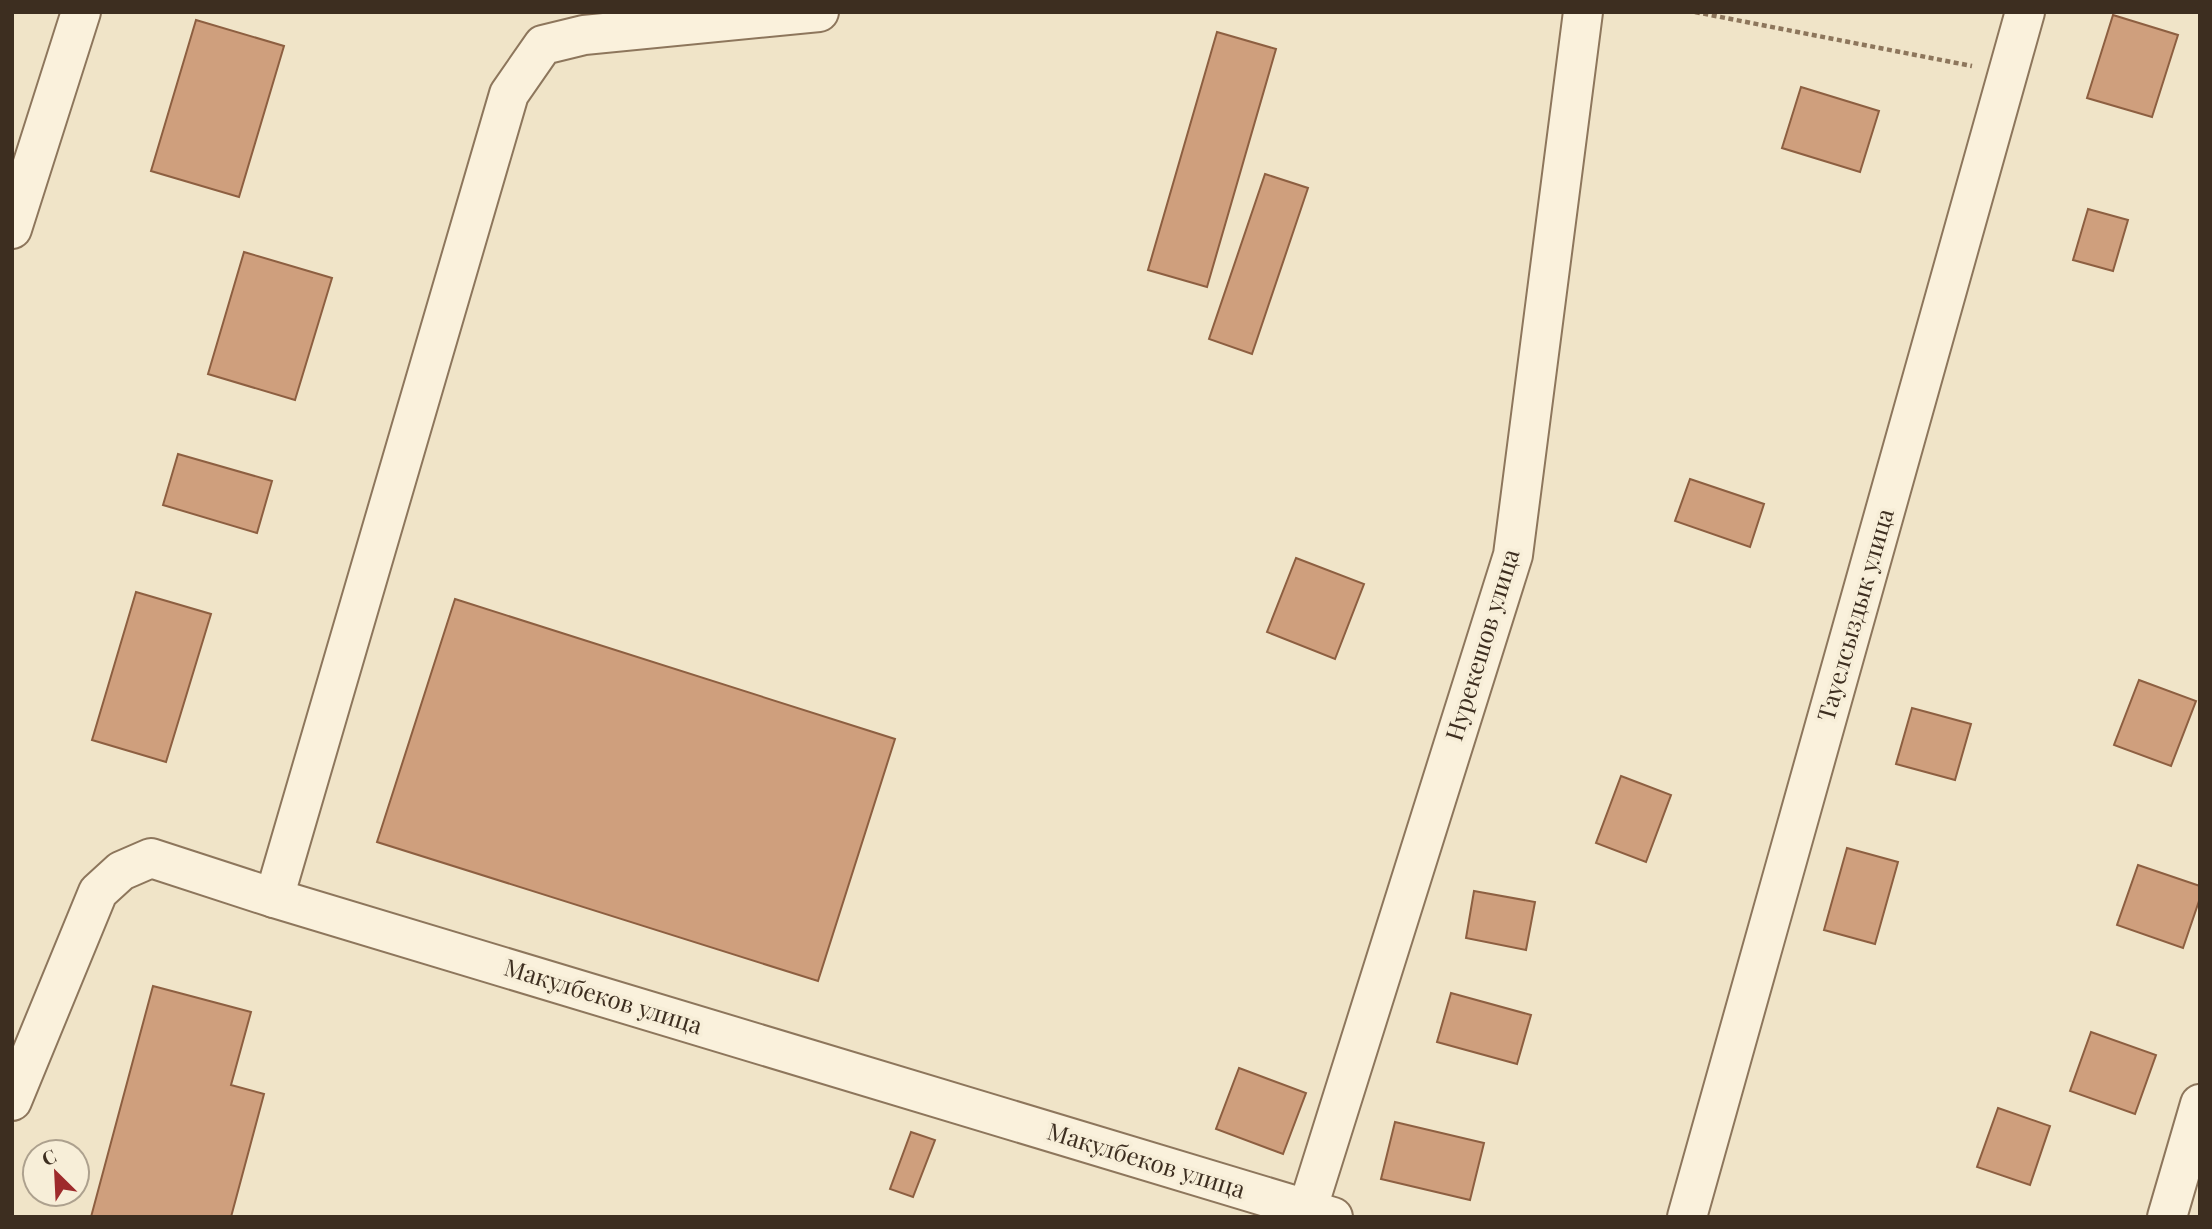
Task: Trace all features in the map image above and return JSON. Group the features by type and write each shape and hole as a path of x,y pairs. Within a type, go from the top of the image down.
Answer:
{"street":[{"path":"12,229 81,12"},
{"path":"274,898 509,94 543,45 584,35 819,12"},
{"name":"Нурекешов улица","path":"1315,1214 1513,555 1583,12"},
{"name":"Тауелсыздык улица","path":"1687,1217 2025,12"},
{"name":"Макулбеков улица","path":"12,1101 98,892 121,871 151,858 274,898 1315,1214"},
{"path":"2167,1217 2200,1104"}],"path":[{"path":"1695,12 2008,73"}],"building":[{"path":"2113,15 2178,35 2152,117 2087,98"},
{"path":"196,20 284,46 239,197 151,171"},
{"path":"1217,32 1276,49 1207,287 1148,270"},
{"path":"1801,87 1879,111 1860,172 1782,148"},
{"path":"1265,174 1308,188 1252,354 1209,339"},
{"path":"2088,209 2128,220 2113,271 2073,260"},
{"path":"244,252 332,278 295,400 208,374"},
{"path":"178,454 272,481 257,533 163,505"},
{"path":"1690,479 1764,504 1750,547 1675,521"},
{"path":"1296,558 1364,584 1335,659 1267,632"},
{"path":"136,592 211,614 166,762 92,740"},
{"path":"455,599 895,739 818,981 377,842"},
{"path":"2139,680 2196,701 2171,766 2114,745"},
{"path":"1912,708 1971,724 1955,780 1896,764"},
{"path":"1621,776 1671,795 1646,862 1596,843"},
{"path":"1847,848 1898,862 1875,944 1824,930"},
{"path":"2138,865 2200,886 2200,898 2183,948 2117,925"},
{"path":"1474,891 1535,902 1526,950 1466,938"},
{"path":"153,986 251,1012 231,1085 264,1094 231,1217 91,1217"},
{"path":"1451,993 1531,1015 1517,1064 1437,1042"},
{"path":"2091,1032 2156,1055 2135,1114 2070,1091"},
{"path":"1239,1068 1306,1093 1283,1154 1216,1129"},
{"path":"1998,1108 2050,1126 2030,1185 1977,1167"},
{"path":"1395,1122 1484,1143 1470,1200 1381,1179"},
{"path":"911,1132 935,1140 913,1197 890,1189"}]}
